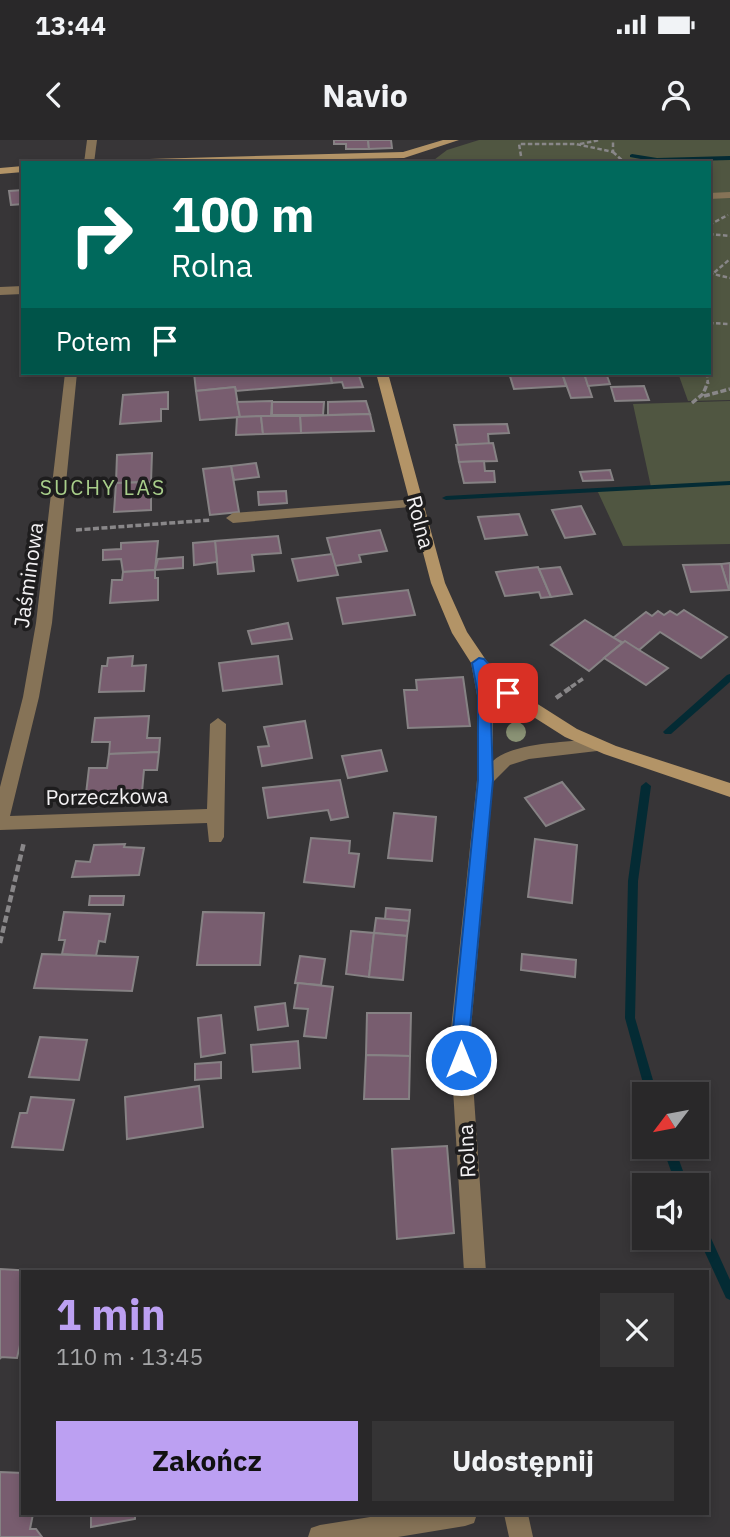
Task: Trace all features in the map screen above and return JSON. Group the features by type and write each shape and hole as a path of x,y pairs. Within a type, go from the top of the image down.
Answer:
{"street":[{"path":"89,161 92,140"},
{"path":"258,161 402,159 454,140"},
{"path":"1,170 21,169"},
{"path":"0,291 21,290"},
{"name":"Jaśminowa","path":"0,822 31,697 44,623 71,375"},
{"name":"Rolna","path":"383,375 441,594 460,633 479,663 502,688 537,713 597,745 730,790"},
{"path":"233,518 416,503"},
{"name":"Rolna","path":"475,1270 460,1039 485,780 485,695 479,663"},
{"path":"215,837 218,724"},
{"path":"485,780 504,761 528,752 597,745"},
{"name":"Porzeczkowa","path":"0,822 215,816"},
{"path":"320,1537 459,1515"},
{"path":"516,1515 521,1537"}],"lane":[{"path":"711,196 730,195"}],"path":[{"path":"576,144 600,140"},
{"path":"613,140 613,152"},
{"path":"521,156 519,144 537,142 576,144 613,152 623,161"},
{"path":"711,234 730,236"},
{"path":"711,274 730,259"},
{"path":"711,275 730,278"},
{"path":"711,323 730,324"},
{"path":"703,396 708,386 708,375"},
{"path":"708,386 720,390"},
{"path":"692,403 703,396 730,389"},
{"path":"76,531 233,518"},
{"path":"537,713 584,678"},
{"path":"0,943 29,820"}],"green space":[{"path":"479,140 730,140 730,400 688,401 679,375 711,375 711,161 433,161 447,150"},
{"path":"730,401 730,544 623,546 597,490 651,487 633,404"}],"building":[{"path":"334,140 368,140 369,149 346,149 346,144 334,144"},
{"path":"368,140 391,140 392,148 369,149"},
{"path":"21,190 21,204 11,205 9,191"},
{"path":"194,375 330,375 332,383 236,391 235,387 196,391"},
{"path":"330,375 359,375 363,387 344,388 342,382 332,383"},
{"path":"510,375 563,375 566,386 514,389"},
{"path":"563,375 585,375 592,397 571,398"},
{"path":"585,375 607,375 610,384 588,386"},
{"path":"644,386 649,400 615,401 611,387"},
{"path":"235,387 240,417 200,420 196,391"},
{"path":"168,392 168,409 161,409 161,421 120,424 123,395"},
{"path":"272,401 271,416 240,417 237,402"},
{"path":"366,401 370,414 328,415 328,402"},
{"path":"272,402 324,402 323,415 272,415"},
{"path":"370,414 374,431 301,433 300,416"},
{"path":"261,416 263,434 236,435 237,417"},
{"path":"261,416 300,416 301,433 263,434"},
{"path":"507,424 509,433 488,434 489,444 458,445 454,425"},
{"path":"493,443 497,461 459,462 456,445"},
{"path":"152,453 151,482 116,483 117,455"},
{"path":"484,461 485,471 494,471 495,482 464,483 459,462"},
{"path":"256,463 259,477 234,480 231,466"},
{"path":"231,466 239,512 210,515 203,469"},
{"path":"610,470 613,480 583,481 580,472"},
{"path":"151,482 151,510 114,512 116,483"},
{"path":"286,491 287,503 259,505 258,492"},
{"path":"581,506 595,534 565,538 552,510"},
{"path":"519,514 527,535 485,539 478,517"},
{"path":"380,530 387,551 359,555 361,562 335,566 327,538"},
{"path":"278,536 281,553 252,555 254,571 218,574 215,541"},
{"path":"158,541 155,570 123,572 121,559 103,560 103,550 121,549 121,543"},
{"path":"215,541 217,562 194,565 193,543"},
{"path":"332,554 338,575 298,581 292,559"},
{"path":"183,557 183,568 155,570 158,559"},
{"path":"730,563 730,590 729,590 721,564"},
{"path":"721,564 729,590 691,592 683,565"},
{"path":"538,567 551,597 541,598 539,592 505,596 496,572"},
{"path":"560,567 572,594 551,597 539,569"},
{"path":"155,570 155,578 158,578 158,600 110,603 112,580 122,580 123,572"},
{"path":"408,590 415,615 343,624 337,598"},
{"path":"684,610 727,637 701,658 660,632 639,650 613,638 646,612 652,616 658,611 664,615 670,611 677,615"},
{"path":"585,620 622,643 589,671 551,645"},
{"path":"288,623 292,639 252,644 248,631"},
{"path":"625,641 668,668 646,685 604,658"},
{"path":"133,656 132,666 146,665 144,691 99,692 102,666 107,666 108,658"},
{"path":"278,656 282,684 223,691 219,663"},
{"path":"463,677 470,726 408,728 404,690 417,690 416,680"},
{"path":"149,716 147,738 160,738 159,752 109,754 110,742 92,742 95,718"},
{"path":"305,721 312,758 262,766 258,747 269,746 264,727"},
{"path":"381,750 387,771 348,778 342,756"},
{"path":"159,752 157,770 144,770 142,792 86,794 89,768 107,768 109,754"},
{"path":"340,780 348,817 331,820 328,810 268,818 263,788"},
{"path":"562,782 584,809 546,826 525,798"},
{"path":"394,813 436,817 432,861 388,858"},
{"path":"311,838 350,841 349,853 359,854 354,887 304,882"},
{"path":"535,839 577,845 572,903 528,897"},
{"path":"125,844 124,847 144,848 139,875 72,877 76,861 90,862 94,845"},
{"path":"90,896 124,896 123,905 89,905"},
{"path":"386,908 410,910 409,921 385,919"},
{"path":"64,912 110,914 105,942 99,941 96,956 62,954 65,940 59,940"},
{"path":"203,912 264,913 260,965 197,965"},
{"path":"376,918 409,921 407,936 374,933"},
{"path":"351,931 374,933 369,977 346,974"},
{"path":"374,933 407,936 403,980 369,977"},
{"path":"42,954 138,957 132,991 34,988"},
{"path":"522,954 576,960 575,977 521,970"},
{"path":"300,956 325,959 321,985 295,983"},
{"path":"298,983 333,987 326,1038 304,1036 308,1009 294,1008"},
{"path":"285,1003 288,1026 258,1030 255,1007"},
{"path":"367,1013 411,1013 410,1056 366,1055"},
{"path":"221,1015 225,1053 201,1057 198,1018"},
{"path":"40,1037 87,1040 79,1080 29,1077"},
{"path":"298,1041 300,1068 253,1072 251,1045"},
{"path":"366,1055 410,1056 409,1099 364,1099"},
{"path":"221,1062 221,1078 195,1080 195,1064"},
{"path":"199,1086 203,1127 127,1139 125,1097"},
{"path":"31,1097 74,1100 63,1150 12,1147 20,1113 27,1113"},
{"path":"447,1146 454,1233 397,1239 392,1149"},
{"path":"0,1269 21,1270 21,1341 17,1358 0,1359"},
{"path":"0,1472 21,1473 21,1515 33,1515 30,1529 36,1529 42,1537 0,1537"},
{"path":"91,1515 135,1515 135,1519 91,1527"}],"waterway":[{"path":"632,156 657,160 730,158"},
{"path":"446,498 730,483"},
{"path":"668,732 730,677"},
{"path":"646,786 633,881 630,1018 649,1082"},
{"path":"673,1159 678,1173"},
{"path":"709,1247 730,1294"}],"district":[{"name":"SUCHY LAS","path":"103,487"}],"route":[{"path":"461,1060 460,1039 485,780 485,695 479,663 508,693"}]}
